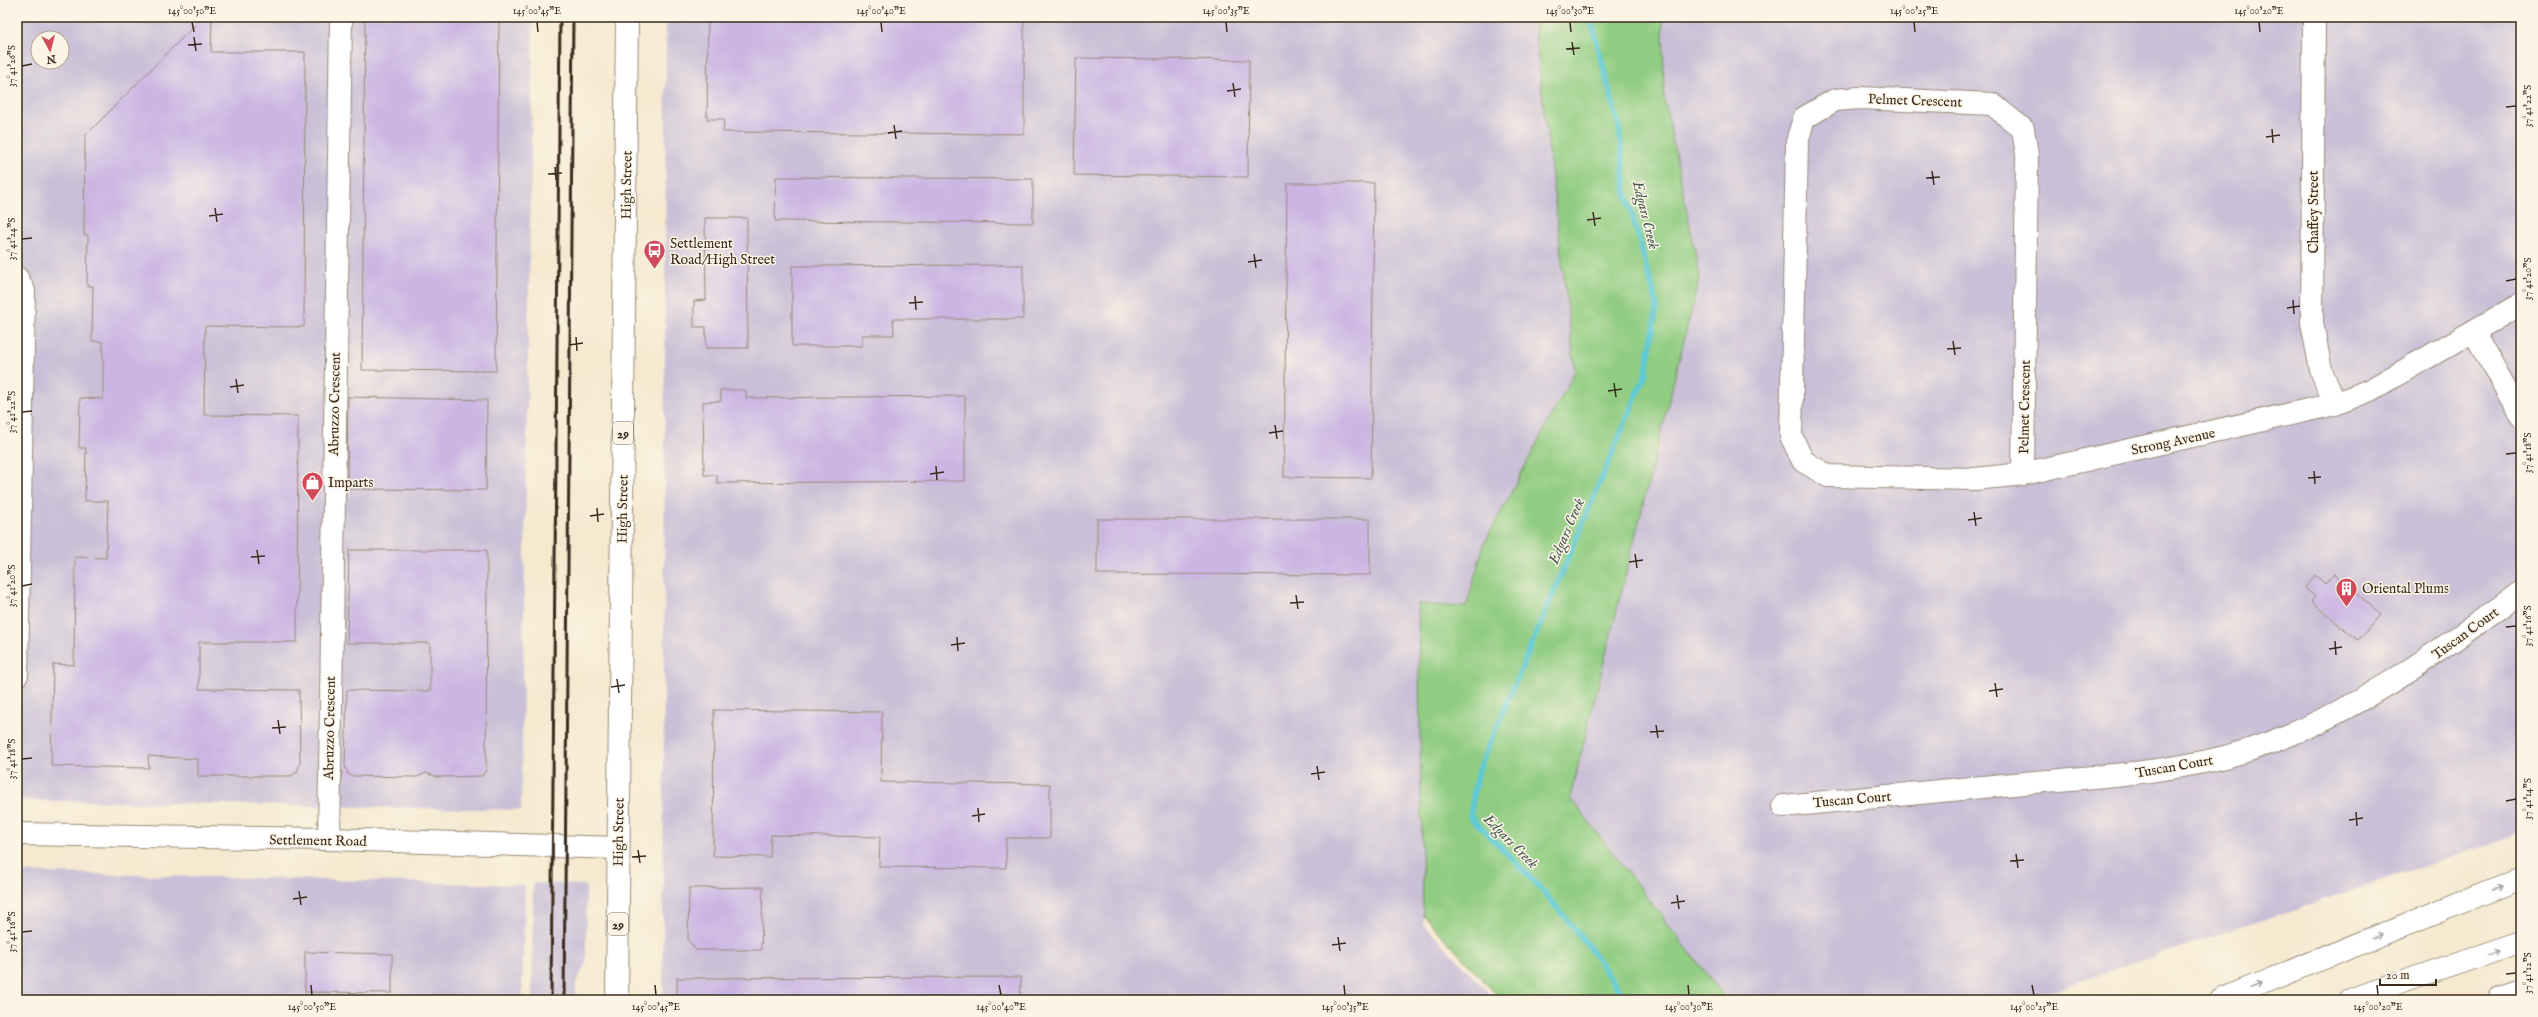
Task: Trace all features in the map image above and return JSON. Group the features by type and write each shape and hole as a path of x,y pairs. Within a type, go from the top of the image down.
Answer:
{"main road":[{"name":"Abruzzo Crescent","path":"328,839 340,17"},
{"name":"High Street","path":"617,1000 627,17"},
{"name":"Chaffey Street","path":"2314,17 2312,323 2321,370 2335,404"},
{"name":"Pelmet Crescent","path":"1803,461 1791,436 1797,142 1804,118 1835,100 1860,98 1992,104 2023,129 2027,155 2023,474"},
{"path":"17,278 24,291 17,675"},
{"name":"Strong Avenue","path":"1803,461 1828,476 1975,479 2023,474 2335,404 2370,390 2474,332 2510,308 2521,304"},
{"path":"2474,332 2521,416"},
{"name":"Tuscan Court","path":"1783,806 2129,774 2190,765 2249,750 2328,718 2385,686 2432,658 2521,592"},
{"name":"Settlement Road","path":"17,834 328,839 618,848"},
{"path":"2220,1000 2521,878"},
{"path":"2350,1000 2521,942"},
{"path":"2499,1000 2521,992"}],"shaded area":[{"path":"17,17 533,17 521,810 17,800"},
{"path":"666,17 1534,18 1575,371 1484,544 1465,607 1418,604 1423,924 1496,1000 663,1000"},
{"path":"1663,17 2521,17 2521,829 2511,837 2024,1000 1727,1000 1570,798 1700,276 1664,98"},
{"path":"17,872 525,885 522,1000 17,1000"},
{"path":"533,883 586,885 586,963 576,983 576,1000 532,1000"}],"green space":[{"path":"1533,17 1663,17 1664,98 1700,276 1570,798 1727,1000 1501,1000 1423,915 1418,604 1466,607 1484,544 1575,371"}],"building":[{"path":"203,17 212,17 211,52 305,52 304,327 205,326 204,415 298,416 297,642 199,642 199,689 299,690 300,764 297,772 291,776 198,776 198,759 148,756 149,768 51,766 53,664 74,665 75,557 106,558 108,501 85,501 86,448 79,448 80,398 103,399 103,342 92,341 93,286 87,286 88,235 84,235 85,136"},
{"path":"365,17 499,18 496,371 362,370"},
{"path":"724,17 1024,17 1024,134 723,132 724,119 707,119 708,19 724,19"},
{"path":"1076,58 1249,60 1248,177 1074,175"},
{"path":"776,177 1033,179 1033,223 775,221"},
{"path":"1287,183 1374,183 1371,478 1284,477"},
{"path":"705,218 747,218 748,348 706,348 706,327 694,327 694,301 706,300"},
{"path":"1023,265 1023,319 893,319 894,335 862,335 862,346 792,346 792,266"},
{"path":"720,390 746,390 746,398 965,396 965,481 717,483 717,475 704,475 703,402 721,401"},
{"path":"348,397 487,400 486,490 347,489"},
{"path":"1097,519 1370,519 1370,575 1097,574"},
{"path":"349,550 487,550 486,770 482,776 438,777 426,773 417,777 352,776 348,774 345,766 347,690 430,691 430,643 347,643"},
{"name":"Oriental Plums","path":"2334,574 2381,614 2358,640 2311,602 2315,597 2305,588 2315,575 2325,584"},
{"path":"714,710 882,712 881,782 1050,784 1050,838 1006,838 1006,868 879,867 880,837 771,835 770,857 713,856"},
{"path":"763,887 761,950 696,950 688,940 689,888"},
{"path":"305,952 392,954 392,993 305,992"},
{"path":"1021,977 1020,1000 677,1000 677,978"}],"waterway":[{"name":"Edgars Creek","path":"1590,17 1619,127 1626,193 1657,305 1646,373 1477,774 1470,817 1534,881 1554,904 1591,950 1625,1000"}],"railway":[{"path":"551,1000 560,17"},
{"path":"564,1000 573,17"}],"place":[{"name":"Settlement Road/High Street","path":"654,270"},
{"name":"Imparts","path":"312,502"},
{"name":"Oriental Plums","path":"2346,608"}]}
